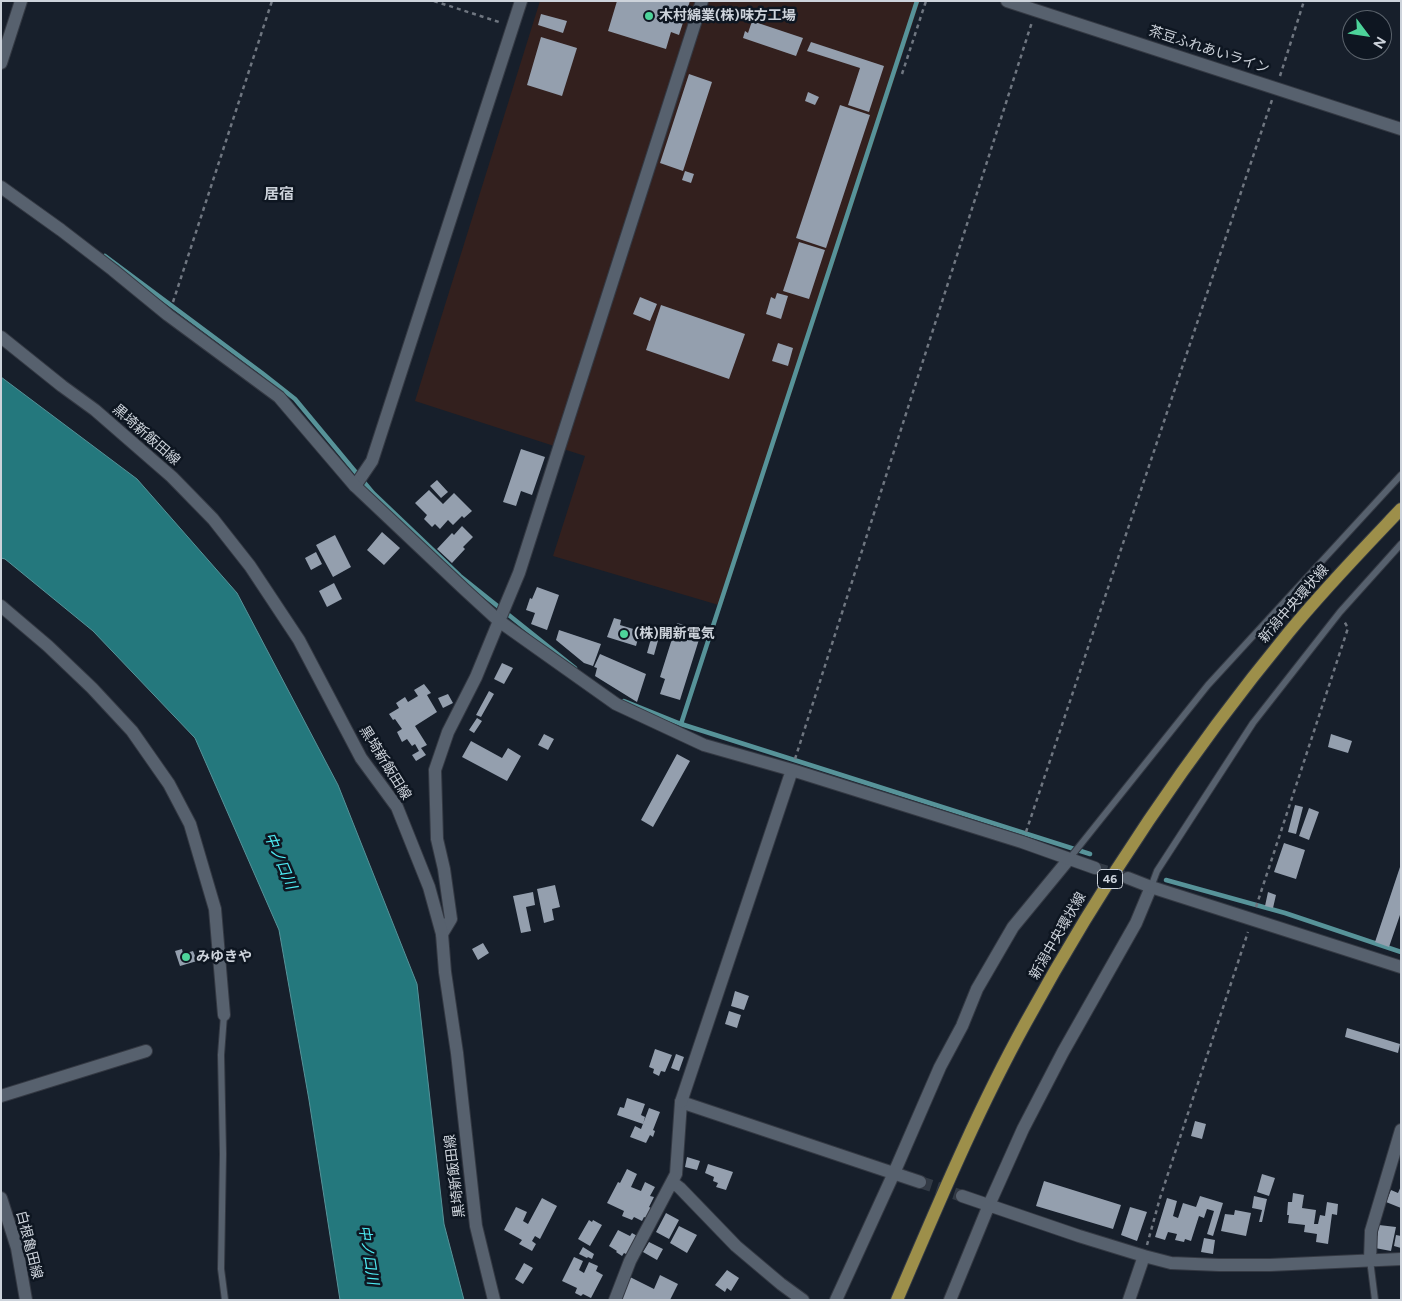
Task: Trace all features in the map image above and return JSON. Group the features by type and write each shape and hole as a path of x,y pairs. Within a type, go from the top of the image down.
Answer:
{"main road":[{"name":"新潟中央環状線","path":"897,1300 993,1085 1057,966 1102,891 1156,808 1243,690 1302,616 1401,509"}],"street":[{"path":"1,63 21,1"},
{"path":"355,486 372,461 521,1"},
{"path":"442,934 451,919 444,869 437,839 435,770 448,732 476,677 519,573 702,1"},
{"name":"茶豆ふれあいライン","path":"1007,1 1401,130"},
{"path":"1,187 61,230 168,315 279,397 355,486 499,621 616,704 704,745 792,770 1022,842 1095,868"},
{"name":"黒埼新飯田線","path":"1,337 95,410 172,477 213,519 250,566 299,640 361,758 397,807 428,887 442,934 476,1226 494,1300"},
{"path":"1,606 48,646 132,731 169,784 190,824 215,909 224,1015"},
{"path":"615,1300 630,1261 676,1174 681,1102 792,770"},
{"path":"836,1300 940,1067 962,1026 977,989 1013,927 1069,859"},
{"path":"1128,878 1401,967"},
{"path":"950,1300 1023,1129 1063,1052 1136,923 1151,887"},
{"path":"1,1096 146,1051"},
{"path":"681,1102 920,1182"},
{"path":"1370,1260 1371,1231 1401,1130"},
{"path":"672,1182 736,1246 803,1300"},
{"path":"962,1196 1172,1264 1219,1266 1270,1265 1401,1259"},
{"name":"白根亀田線","path":"1,1198 17,1248 26,1300"},
{"path":"1129,1300 1144,1256"}],"lane":[{"path":"1069,859 1208,685 1401,475"},
{"path":"1151,887 1157,871 1253,722 1340,612 1401,544"},
{"path":"224,1015 221,1055 223,1154 221,1269 225,1300"},
{"path":"1370,1260 1375,1300"}],"path":[{"path":"168,315 272,1"},
{"path":"434,1 513,27"},
{"path":"902,74 926,1"},
{"path":"1022,842 1304,1"},
{"path":"792,770 1036,10"},
{"path":"1144,1256 1160,1198 1348,628 1340,612"}],"shaded area":[{"path":"540,1 920,1 722,606 553,556 585,456 415,401"}],"water":[{"name":"中ノ口川","path":"1,377 137,479 237,593 338,785 417,984 444,1224 464,1300 340,1300 309,1100 279,930 195,738 93,631 5,559 1,558"}],"building":[{"name":"木村綿業(株)味方工場","path":"617,1 690,1 679,35 671,32 666,49 608,31"},
{"path":"541,14 567,21 563,33 538,25"},
{"path":"752,21 803,38 796,56 743,38 745,31 748,33"},
{"path":"541,37 577,48 562,96 527,85"},
{"path":"811,42 884,66 869,112 848,105 860,68 807,51"},
{"path":"689,74 712,82 683,171 660,163"},
{"path":"808,92 819,97 815,105 805,101"},
{"path":"840,105 870,115 826,248 796,238"},
{"path":"685,171 694,174 691,183 682,180"},
{"path":"799,242 825,250 809,299 783,291"},
{"path":"777,293 788,296 781,319 766,314 771,297 775,299"},
{"path":"640,297 657,304 650,321 633,314"},
{"path":"661,305 745,334 729,379 646,350"},
{"path":"778,343 793,348 788,366 772,361"},
{"path":"521,449 545,457 532,495 521,491 516,506 503,502"},
{"path":"437,480 448,492 441,498 430,486"},
{"path":"429,490 443,504 454,493 472,511 464,518 462,516 453,525 448,520 440,529 435,524 432,527 424,519 427,515 415,503"},
{"path":"462,526 473,537 452,563 437,549 452,533 454,535"},
{"path":"382,532 400,548 384,565 367,550"},
{"path":"335,535 351,567 333,577 316,545"},
{"path":"316,552 322,564 311,570 305,558"},
{"path":"334,583 342,599 327,607 319,591"},
{"path":"537,587 559,595 547,630 531,624 535,613 526,610 530,598 532,599"},
{"name":"(株)開新電気","path":"614,618 621,620 620,625 640,631 636,646 607,637"},
{"path":"677,623 702,630 680,700 660,694 665,679 660,677"},
{"path":"559,630 601,644 593,666 584,663 556,640"},
{"path":"652,635 659,637 654,655 647,653"},
{"path":"600,654 646,674 637,702 595,676 597,668 594,667"},
{"path":"502,663 513,668 504,684 494,679"},
{"path":"424,684 431,693 427,695 437,712 415,726 427,745 421,748 426,755 416,761 412,755 419,751 415,744 412,746 407,739 402,742 397,732 402,729 389,714 399,708 396,703 405,697 408,702 418,696 414,690"},
{"path":"489,691 494,694 481,717 476,715"},
{"path":"448,694 453,703 443,708 438,698"},
{"path":"477,718 482,721 474,733 469,730"},
{"path":"544,734 554,739 548,750 538,745"},
{"path":"1331,734 1352,741 1348,753 1328,747"},
{"path":"471,741 502,758 508,748 521,756 507,781 462,757"},
{"path":"677,754 690,761 653,827 641,820"},
{"path":"1295,805 1303,807 1296,834 1288,832"},
{"path":"1309,808 1319,812 1309,840 1299,836"},
{"path":"1284,843 1305,850 1296,879 1274,872"},
{"path":"1400,867 1401,912 1389,947 1375,942"},
{"path":"555,885 560,907 552,909 554,920 544,923 537,889"},
{"path":"533,892 535,905 526,907 531,931 521,933 513,896"},
{"path":"1268,892 1276,895 1273,908 1265,906"},
{"path":"483,943 489,953 478,960 472,949"},
{"name":"みゆきや","path":"182,949 183,954 193,951 197,961 180,966 175,951"},
{"path":"735,991 749,996 744,1010 731,1006"},
{"path":"729,1011 741,1015 737,1028 725,1024"},
{"path":"1347,1028 1400,1044 1398,1053 1345,1037"},
{"path":"655,1049 672,1055 665,1072 661,1071 659,1076 653,1073 654,1069 649,1067"},
{"path":"676,1054 684,1057 679,1071 671,1068"},
{"path":"627,1098 645,1104 641,1115 645,1117 643,1124 617,1115 620,1107 624,1108"},
{"path":"649,1108 660,1112 653,1130 655,1131 653,1137 650,1135 646,1143 630,1137 635,1126 641,1129"},
{"path":"1195,1121 1206,1124 1202,1139 1191,1136"},
{"path":"687,1157 700,1161 697,1170 685,1167"},
{"path":"708,1164 733,1172 726,1190 716,1187 718,1183 713,1181 714,1177 705,1173"},
{"path":"627,1169 637,1174 631,1187 641,1191 645,1182 655,1187 650,1196 654,1197 649,1207 653,1209 648,1219 644,1217 642,1221 634,1217 632,1220 622,1216 624,1211 607,1203"},
{"path":"1262,1174 1275,1178 1269,1196 1257,1192"},
{"path":"1044,1181 1121,1205 1113,1229 1036,1206"},
{"path":"1401,1186 1401,1208 1386,1202 1391,1190 1398,1193"},
{"path":"1293,1193 1304,1195 1302,1208 1316,1210 1314,1224 1318,1224 1320,1215 1325,1216 1327,1202 1338,1204 1337,1215 1332,1214 1328,1244 1316,1242 1317,1234 1304,1232 1305,1225 1288,1223 1288,1202 1292,1202"},
{"path":"1200,1196 1223,1203 1213,1236 1207,1234 1214,1211 1207,1209 1204,1218 1199,1216 1191,1241 1185,1239 1184,1242 1175,1240 1177,1234 1168,1232 1165,1240 1155,1237 1167,1198 1177,1201 1173,1216 1178,1218 1183,1203 1196,1207"},
{"path":"1254,1196 1267,1199 1262,1222 1259,1222 1262,1210 1252,1208"},
{"path":"542,1198 557,1206 540,1239 535,1236 532,1241 536,1244 532,1251 519,1244 522,1240 504,1230 516,1207 527,1212 523,1221 528,1224"},
{"path":"1130,1207 1147,1212 1137,1241 1121,1235"},
{"path":"1235,1210 1251,1213 1246,1236 1221,1231 1225,1214 1234,1215"},
{"path":"666,1213 679,1220 669,1239 656,1232"},
{"path":"589,1220 602,1225 590,1246 578,1239"},
{"path":"1379,1225 1396,1227 1391,1251 1375,1248"},
{"path":"679,1226 697,1235 687,1253 670,1243"},
{"path":"618,1230 630,1236 632,1233 639,1237 628,1255 624,1253 622,1256 609,1246"},
{"path":"1396,1235 1401,1236 1401,1248 1394,1246"},
{"path":"1204,1238 1215,1240 1213,1254 1201,1252"},
{"path":"649,1242 663,1249 657,1260 643,1252"},
{"path":"583,1247 594,1254 592,1259 579,1254"},
{"path":"574,1257 583,1261 579,1270 584,1273 589,1262 598,1266 596,1271 603,1275 591,1298 575,1293 577,1288 562,1281"},
{"path":"524,1263 533,1268 523,1284 515,1279"},
{"path":"727,1270 739,1278 731,1291 727,1288 725,1292 715,1285"},
{"path":"660,1275 678,1284 670,1300 619,1300 630,1277 654,1289"}],"waterway":[{"path":"681,724 917,1"},
{"path":"105,256 295,399 373,493 460,576 575,668"},
{"path":"624,701 681,724 1090,854"},
{"path":"1166,880 1285,913 1401,952"}],"tunnel":[{"path":"1095,868 1128,878"},
{"path":"920,1182 962,1196"}],"place":[{"name":"木村綿業(株)味方工場","path":"649,16"},
{"name":"(株)開新電気","path":"624,634"},
{"name":"みゆきや","path":"186,957"}],"district":[{"name":"居宿","path":"279,195"}]}
